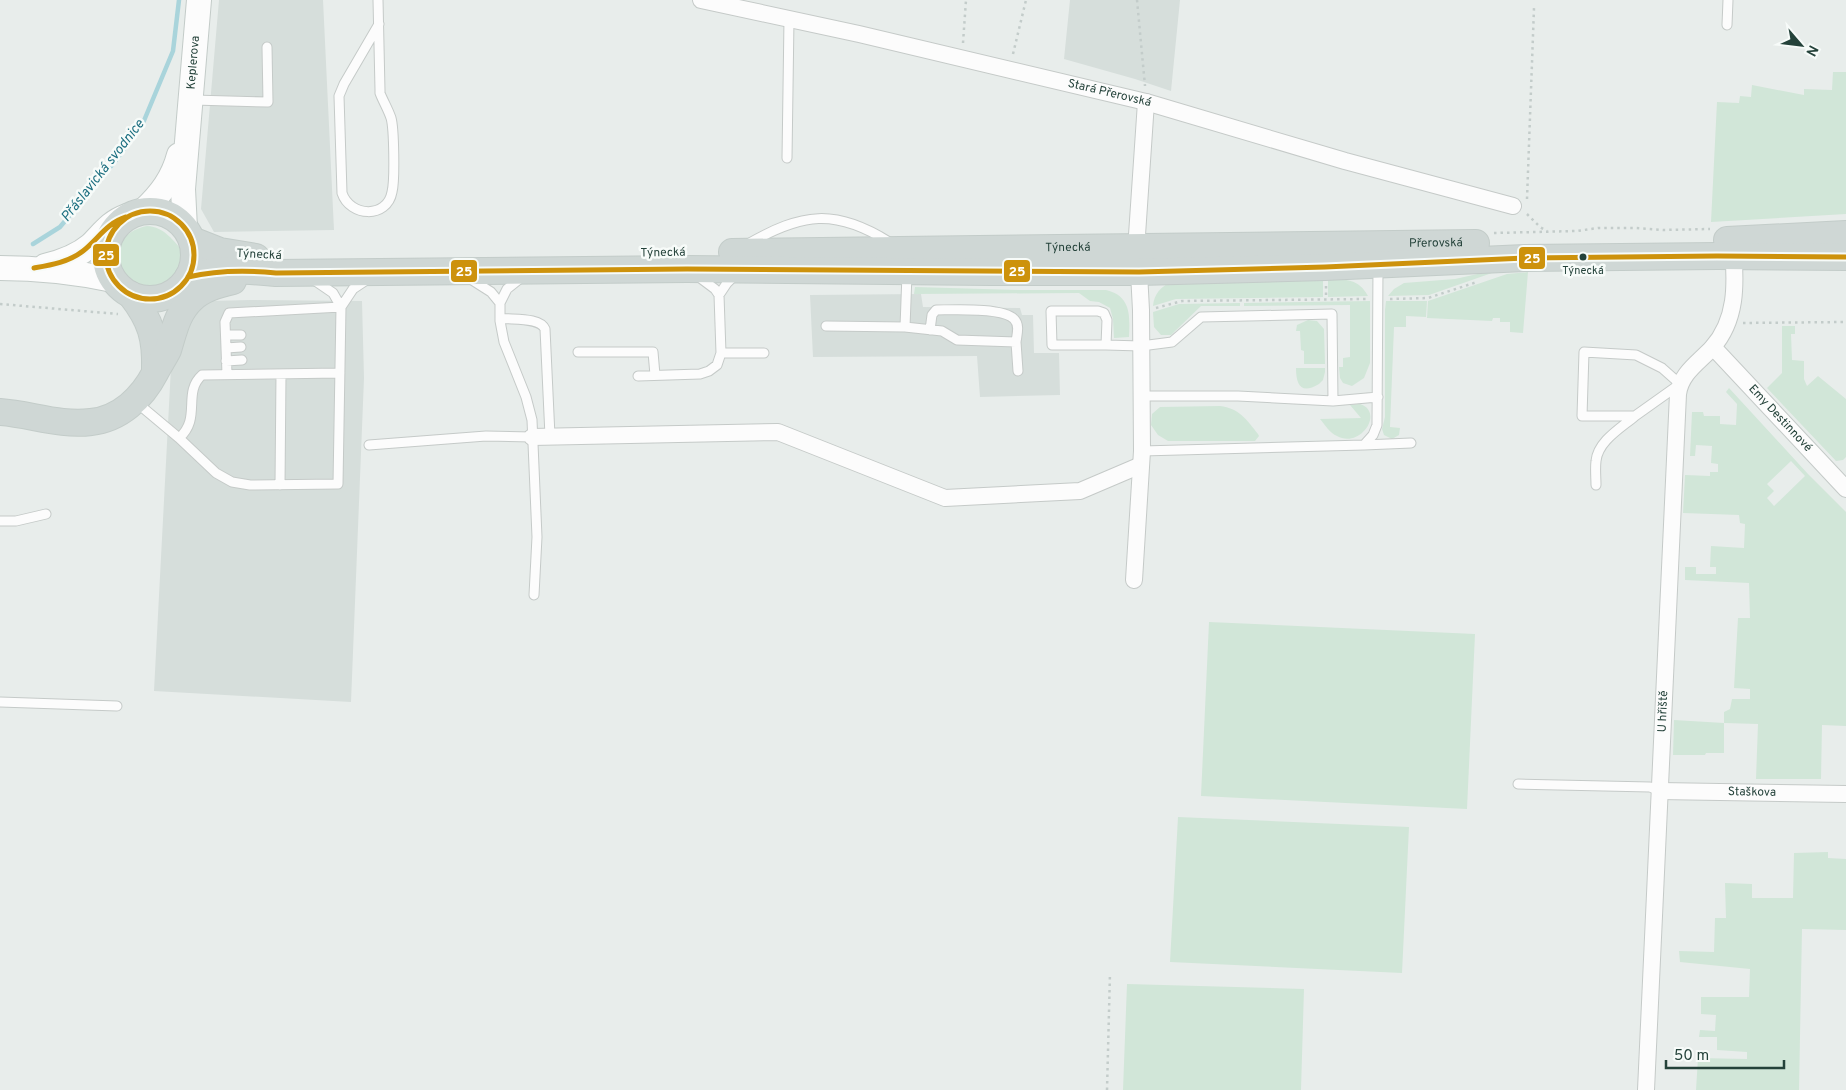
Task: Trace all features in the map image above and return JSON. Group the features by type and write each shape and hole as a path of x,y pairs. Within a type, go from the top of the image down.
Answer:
{"main road":[{"name":"Keplerova","path":"188,234 183,198 199,0"},
{"name":"Keplerova","path":"136,213 164,189 174,172 188,124"},
{"name":"Týnecká","path":"136,213 158,211 169,215 188,234 220,252 262,257 739,261 1139,260"},
{"path":"34,268 63,262 76,256 111,224 136,213"},
{"path":"122,296 106,264 106,245 112,231 136,213"},
{"path":"188,234 194,260 188,277"},
{"name":"Přerovská","path":"1139,260 1378,255 1525,258 1733,248 1846,234"},
{"name":"Přerovská","path":"1733,248 1846,257"},
{"name":"Týnecká","path":"170,294 180,288 188,277 214,270 288,273 687,269 739,261"},
{"path":"0,268 34,268 85,274 141,308 152,330 156,348 155,373"},
{"path":"0,412 61,421 90,422 111,416 135,401 144,392 166,353 179,316 199,293 217,285 288,273"},
{"path":"122,296 153,299 170,294"},
{"path":"155,373 160,355 163,313 170,294"}],"street":[{"name":"Stará Přerovská","path":"701,0 962,58 1146,102 1520,210"},
{"path":"1134,580 1141,458 1142,396 1137,235 1146,102"},
{"path":"1713,347 1729,320 1735,290 1733,248"},
{"name":"U hřiště","path":"1646,1090 1676,414 1680,384 1686,373 1713,347"},
{"name":"Emy Destinnové","path":"1713,347 1846,489"},
{"path":"532,437 778,432 945,498 1080,491 1141,458"},
{"name":"Staškova","path":"1660,791 1846,794"}],"lane":[{"path":"378,0 379,24 380,93 392,124 393,186 391,196 383,207 375,211 360,212 350,206 342,193 339,96 379,24"},
{"path":"1727,26 1728,0"},
{"path":"787,158 789,19"},
{"path":"190,100 268,102 267,47"},
{"path":"638,376 700,374 709,371 717,365 721,353 719,295 731,278 739,261 773,230 792,222 808,219 835,220 858,226 880,236 903,261 905,327"},
{"path":"1364,445 1373,435 1377,425 1378,255"},
{"path":"687,269 709,283 719,295"},
{"path":"530,270 511,285 500,302 500,318 504,342 526,397 532,420 537,537 534,595"},
{"path":"341,307 353,289 379,272"},
{"path":"458,272 490,292 500,302"},
{"path":"135,401 223,478 243,484 338,484 341,307 336,297 328,289 288,273"},
{"path":"227,374 226,319 229,313 341,307"},
{"path":"930,330 932,315 936,310 979,310 1008,315 1014,319 1018,327 1016,342 1018,371"},
{"path":"1106,345 1107,320 1104,314 1098,311 1051,311 1052,345 1141,346 1172,342 1201,317 1332,314 1333,401"},
{"path":"500,318 537,321 544,325 546,334 550,436"},
{"path":"826,326 905,327 942,331 957,340 1016,342"},
{"path":"226,335 241,335"},
{"path":"226,348 242,347"},
{"path":"578,352 653,352 654,375"},
{"path":"1596,486 1596,460 1599,451 1607,439 1635,416 1680,384 1662,368 1636,355 1584,352 1582,416 1635,416"},
{"path":"721,353 764,353"},
{"path":"226,360 242,360"},
{"path":"178,438 185,433 190,424 195,385 202,375 340,373"},
{"path":"280,485 282,374"},
{"path":"1142,396 1238,396 1333,401 1378,397"},
{"path":"369,445 486,436 532,437"},
{"path":"1141,458 1411,443"},
{"path":"0,521 16,521 46,514"},
{"path":"0,702 117,706"},
{"path":"1518,784 1650,787 1660,791"}],"path":[{"path":"962,58 966,0"},
{"path":"1015,45 1026,0"},
{"path":"1137,0 1146,102"},
{"path":"1534,8 1520,210 1549,232"},
{"path":"0,304 122,296"},
{"path":"1153,309 1182,301 1368,299"},
{"path":"1729,320 1742,324 1846,322"},
{"path":"1107,1090 1110,973"}],"shaded area":[{"path":"219,0 323,0 334,230 214,232 201,209"},
{"path":"1070,0 1180,0 1171,91 1064,59"},
{"path":"921,294 923,307 1020,308 1022,315 1033,315 1034,353 1059,353 1060,395 980,397 977,356 813,357 810,295"},
{"path":"210,301 362,301 364,378 351,702 154,691 171,367 187,322"}],"green space":[{"path":"1833,72 1846,72 1846,214 1711,222 1717,102 1739,103 1740,96 1751,97 1752,85 1804,95 1804,89 1832,90"},
{"path":"147,226 164,232 185,253 177,275 166,285 151,290 137,288 127,280 120,269 118,256 121,243 130,233"},
{"path":"1509,267 1429,295 1388,296 1394,289 1404,283 1455,279"},
{"path":"1528,272 1523,333 1510,332 1510,322 1500,322 1500,318 1493,318 1492,321 1427,318 1428,301 1507,274"},
{"path":"1323,279 1323,297 1176,299 1153,306 1159,291 1172,282"},
{"path":"1328,279 1341,279 1356,283 1368,296 1328,297"},
{"path":"915,287 1106,290 1114,293 1125,302 1129,314 1129,337 1114,338 1113,319 1110,308 1099,302 1090,301 1079,293 914,294"},
{"path":"1370,301 1370,363 1364,378 1352,386 1343,383 1340,378 1339,367 1343,367 1343,358 1350,357 1350,305 1244,306 1244,303"},
{"path":"1386,301 1427,301 1426,317 1406,316 1406,327 1394,327 1390,427 1400,428 1399,435 1392,439 1384,435 1382,429 1385,417"},
{"path":"1240,303 1240,306 1201,306 1171,335 1161,335 1154,327 1153,312 1179,304"},
{"path":"1308,320 1317,321 1324,329 1325,364 1304,364 1304,351 1301,350 1300,331 1296,331 1297,325"},
{"path":"1782,326 1795,326 1795,334 1791,334 1792,360 1804,361 1804,379 1807,386 1818,376 1846,399 1846,457 1843,460 1836,461 1767,388 1782,373"},
{"path":"1296,368 1325,368 1323,380 1313,387 1304,388 1297,379"},
{"path":"1729,388 1808,474 1846,512 1846,726 1822,725 1821,779 1756,779 1758,724 1724,723 1724,712 1730,709 1732,699 1750,699 1750,689 1734,688 1738,618 1750,618 1749,583 1685,580 1685,567 1696,567 1696,574 1716,574 1716,567 1710,567 1711,546 1744,548 1745,524 1740,523 1739,515 1683,513 1685,475 1710,476 1710,472 1718,472 1718,464 1711,463 1712,446 1696,445 1695,456 1690,456 1692,412 1703,412 1704,416 1720,416 1720,424 1736,425 1737,404 1726,392","holes":["1791,461 1805,476 1774,506 1767,498 1774,491 1767,484"]},
{"path":"1360,404 1367,408 1370,414 1370,421 1361,434 1354,438 1346,439 1334,435 1320,419 1361,418 1350,405"},
{"path":"1220,406 1232,409 1246,420 1259,436 1255,441 1168,441 1158,435 1151,425 1152,414 1160,407"},
{"path":"1209,622 1475,634 1467,809 1201,796"},
{"path":"1674,720 1724,723 1724,753 1673,755"},
{"path":"1178,817 1409,827 1402,973 1170,962"},
{"path":"1828,852 1828,858 1846,859 1846,930 1802,929 1799,1090 1696,1090 1698,1058 1747,1059 1747,1052 1717,1050 1717,1037 1699,1037 1700,1030 1715,1031 1716,1015 1701,1014 1701,997 1749,997 1750,969 1680,962 1679,951 1714,952 1715,918 1726,918 1725,883 1752,884 1752,898 1793,898 1794,853"},
{"path":"1127,984 1304,989 1301,1090 1123,1090"}],"waterway":[{"name":"Přáslavická svodnice","path":"33,244 60,227 116,160 143,123 173,51 179,0"}],"transit line":[{"name":"25","path":"150,211 167,214 181,224 191,238 194,255 191,272 181,286 167,296 150,299 133,296 119,286 109,272 106,255 109,238 119,224 133,214 150,211"},
{"name":"25","path":"34,268 47,266 78,255 113,223 126,217"},
{"name":"25","path":"188,277 210,273 243,271 276,273 687,269 1139,272 1325,267 1525,258 1846,257"}],"place":[{"name":"Týnecká","path":"1583,257"}]}
